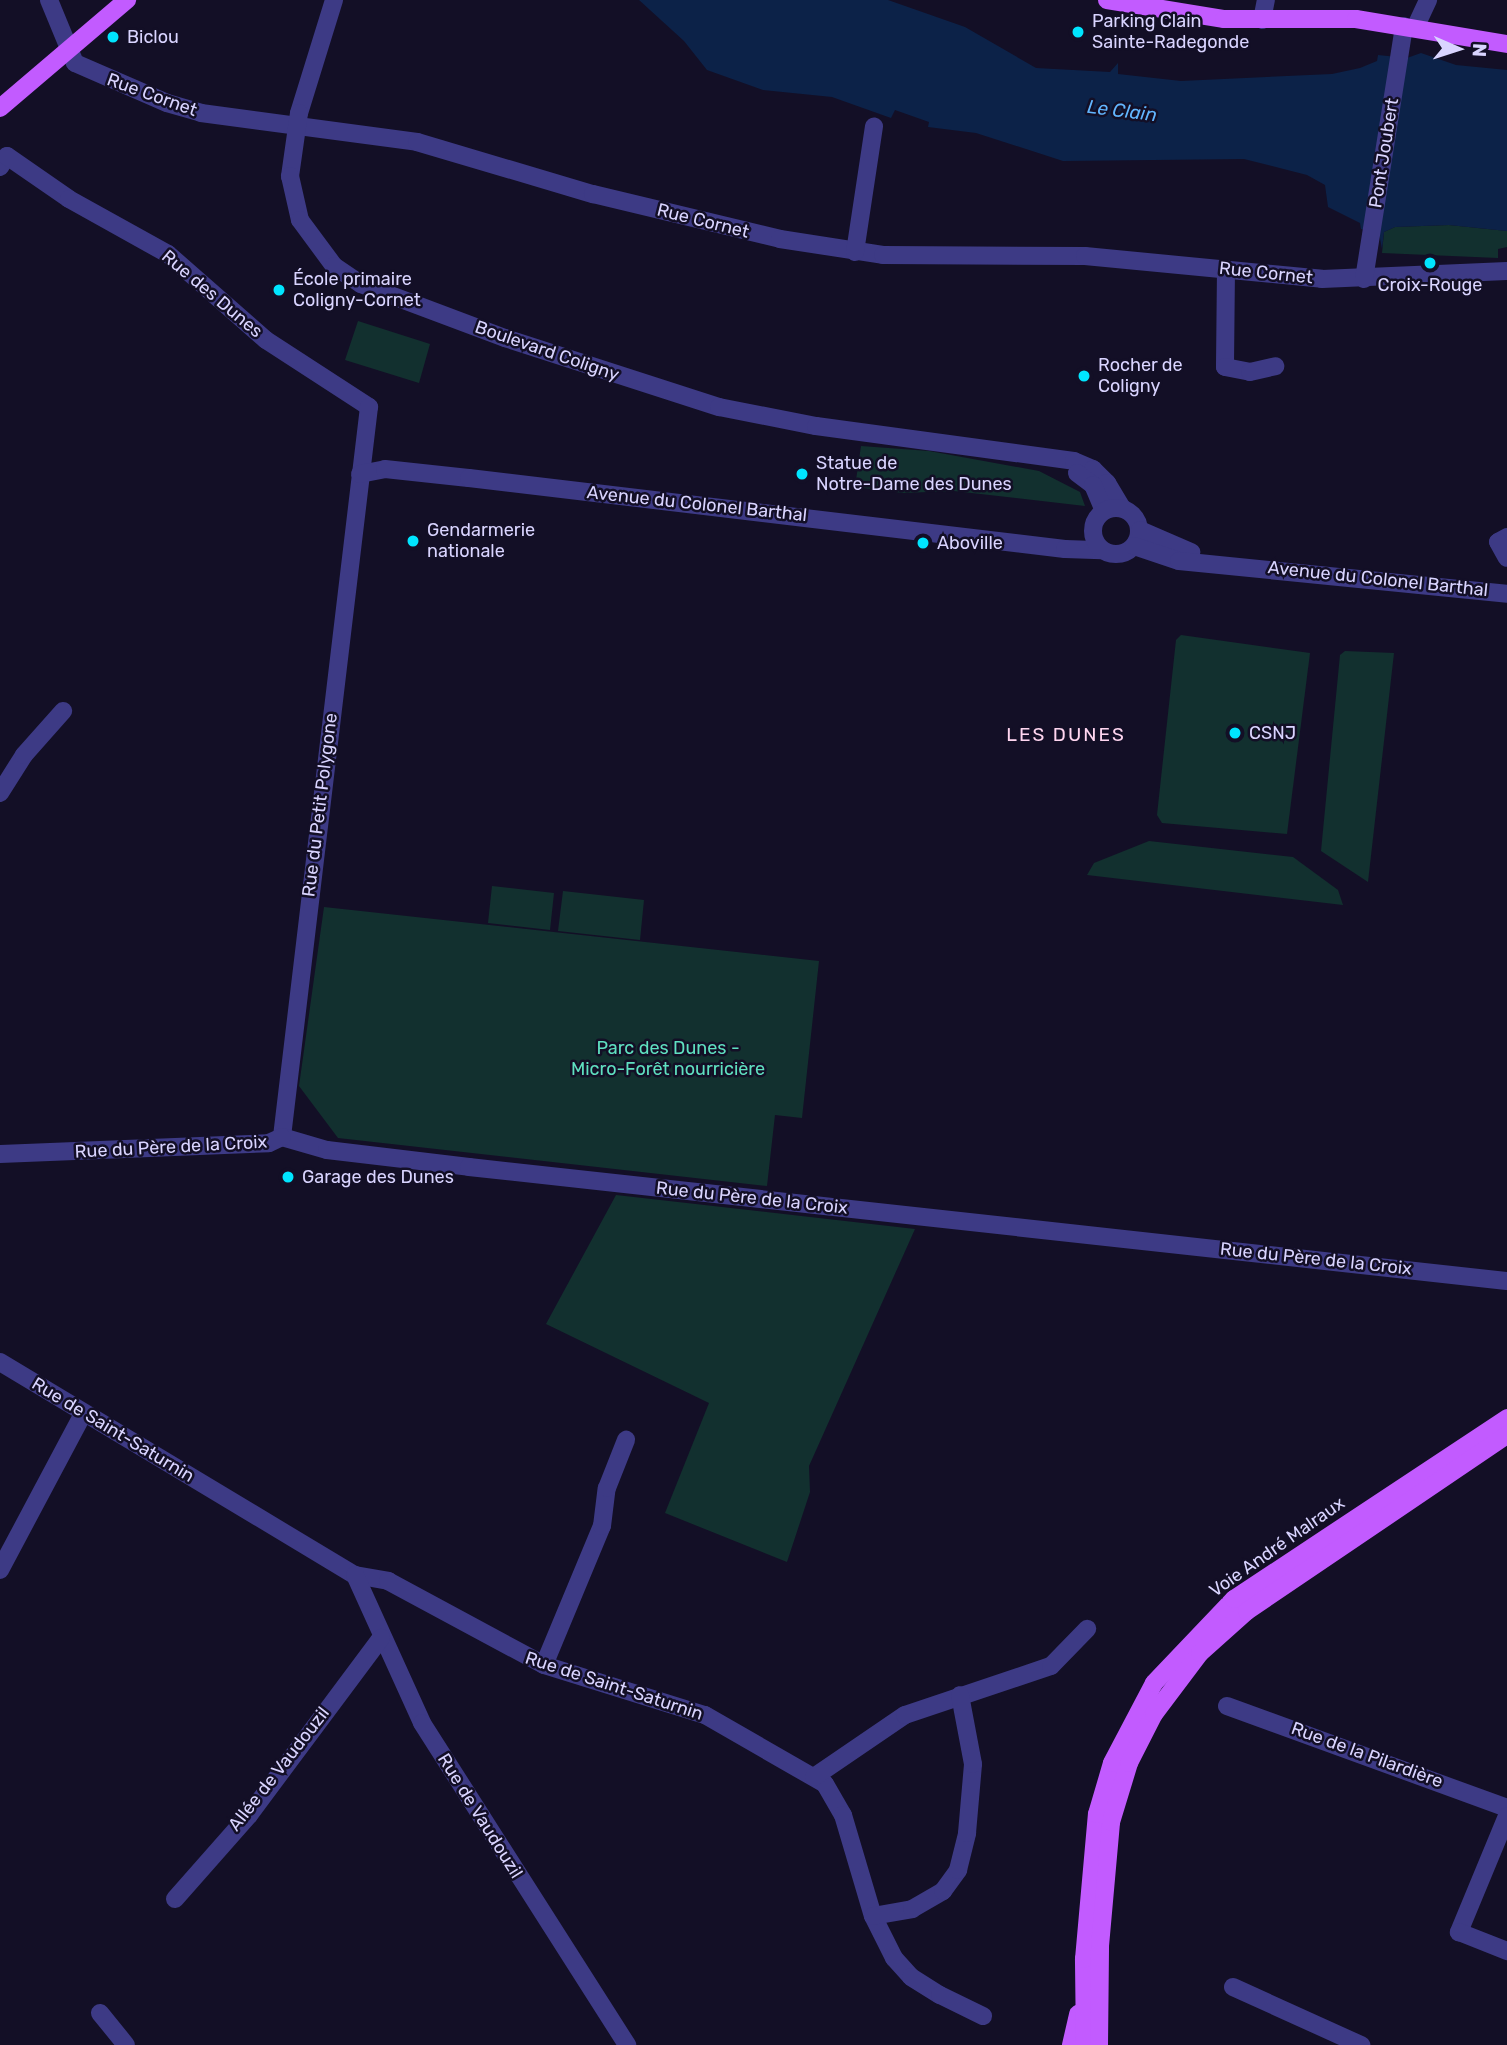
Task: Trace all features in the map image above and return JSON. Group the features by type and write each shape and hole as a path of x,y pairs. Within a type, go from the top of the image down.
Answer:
{"main road":[{"path":"0,108 127,0"},
{"path":"1113,0 1188,15 1262,20 1356,19 1507,44"},
{"name":"Voie André Malraux","path":"1097,2043 1084,1959 1097,1814 1112,1763 1154,1683 1234,1599 1507,1418"},
{"name":"Voie André Malraux","path":"1097,2043 1100,1947 1111,1822 1129,1763 1176,1681 1221,1632 1268,1595 1507,1436"},
{"path":"1071,2045 1084,1959"}],"street":[{"path":"49,0 69,50"},
{"name":"Boulevard Coligny","path":"334,0 304,93 290,176 300,220 334,266 361,284 505,338 719,407 816,426 1050,457 1093,469 1113,509"},
{"path":"1262,20 1266,0"},
{"name":"Pont Joubert","path":"1364,279 1399,53 1409,27 1428,0"},
{"name":"Rue Cornet","path":"69,50 81,67 201,113 416,142 593,194 855,252 942,258 1085,256 1364,279 1507,271"},
{"path":"855,252 874,126"},
{"name":"Rue des Dunes","path":"0,167 7,156 69,199 168,254 266,340 366,402 369,413 360,474"},
{"path":"1226,269 1225,367 1250,372 1275,366"},
{"name":"Avenue du Colonel Barthal","path":"360,474 385,469 1102,550"},
{"name":"Rue du Petit Polygone","path":"282,1137 360,474"},
{"path":"1113,509 1135,516 1137,538 1115,554 1102,550 1093,528 1113,509"},
{"name":"Avenue du Colonel Barthal","path":"1034,542 1067,541 1093,528"},
{"path":"1507,537 1498,542 1507,558"},
{"name":"Avenue du Colonel Barthal","path":"1137,538 1249,565 1507,594"},
{"path":"0,793 24,755 63,711"},
{"name":"Rue du Père de la Croix","path":"0,1154 269,1143 282,1137 310,1147 469,1167 1507,1281"},
{"name":"Rue de Saint-Saturnin","path":"0,1362 355,1575 388,1581 544,1665 691,1709 814,1777 835,1796 873,1916 902,1970 940,1996 983,2015"},
{"path":"0,1570 83,1414"},
{"path":"544,1665 601,1525 607,1488 626,1440"},
{"name":"Rue de Vaudouzil","path":"355,1575 417,1714 482,1824 627,2045"},
{"path":"814,1777 905,1715 1051,1666 1087,1629"},
{"name":"Allée de Vaudouzil","path":"175,1899 249,1815 381,1638"},
{"path":"873,1916 912,1909 936,1897 958,1870 967,1833 973,1764 960,1695"},
{"name":"Rue de la Pilardière","path":"1227,1706 1507,1808"},
{"path":"1507,1816 1459,1932 1507,1951"},
{"path":"1233,1987 1361,2045"},
{"path":"100,2013 126,2045"}],"green space":[{"path":"1449,225 1507,231 1507,247 1498,249 1498,258 1382,253 1384,232 1395,227"},
{"path":"358,321 430,344 419,383 345,360"},
{"path":"861,446 929,451 1039,471 1080,492 1085,506 954,491 903,493 855,487"},
{"path":"1181,635 1310,653 1287,834 1162,823 1157,815 1176,640"},
{"path":"1345,651 1394,653 1368,882 1321,851 1340,655"},
{"path":"1149,841 1293,857 1338,890 1343,905 1087,875 1094,863"},
{"path":"492,886 554,893 550,930 488,923"},
{"path":"563,891 644,900 640,940 558,931"},
{"name":"Parc des Dunes - Micro-Forêt nourricière","path":"324,907 819,961 802,1118 775,1115 767,1186 338,1138 299,1086"},
{"path":"616,1195 915,1229 809,1466 810,1492 787,1562 665,1513 709,1403 546,1324"}],"water":[{"name":"Le Clain","path":"639,0 888,0 965,27 1036,68 1110,72 1118,63 1118,74 1181,81 1332,74 1377,61 1378,55 1407,58 1421,53 1456,65 1507,70 1507,231 1449,225 1395,227 1384,232 1382,249 1379,233 1361,229 1360,223 1328,207 1325,185 1307,175 1244,159 1063,161 976,133 928,127 929,122 895,110 891,118 832,97 763,90 707,70 684,41"}],"place":[{"name":"Parking Clain Sainte-Radegonde","path":"1078,32"},
{"name":"Biclou","path":"113,37"},
{"name":"Croix-Rouge","path":"1430,263"},
{"name":"École primaire Coligny-Cornet","path":"279,290"},
{"name":"Rocher de Coligny","path":"1084,376"},
{"name":"Statue de Notre-Dame des Dunes","path":"802,474"},
{"name":"Gendarmerie nationale","path":"413,541"},
{"name":"Aboville","path":"923,543"},
{"name":"CSNJ","path":"1235,733"},
{"name":"Garage des Dunes","path":"288,1177"}],"district":[{"name":"LES DUNES","path":"1066,735"}]}
